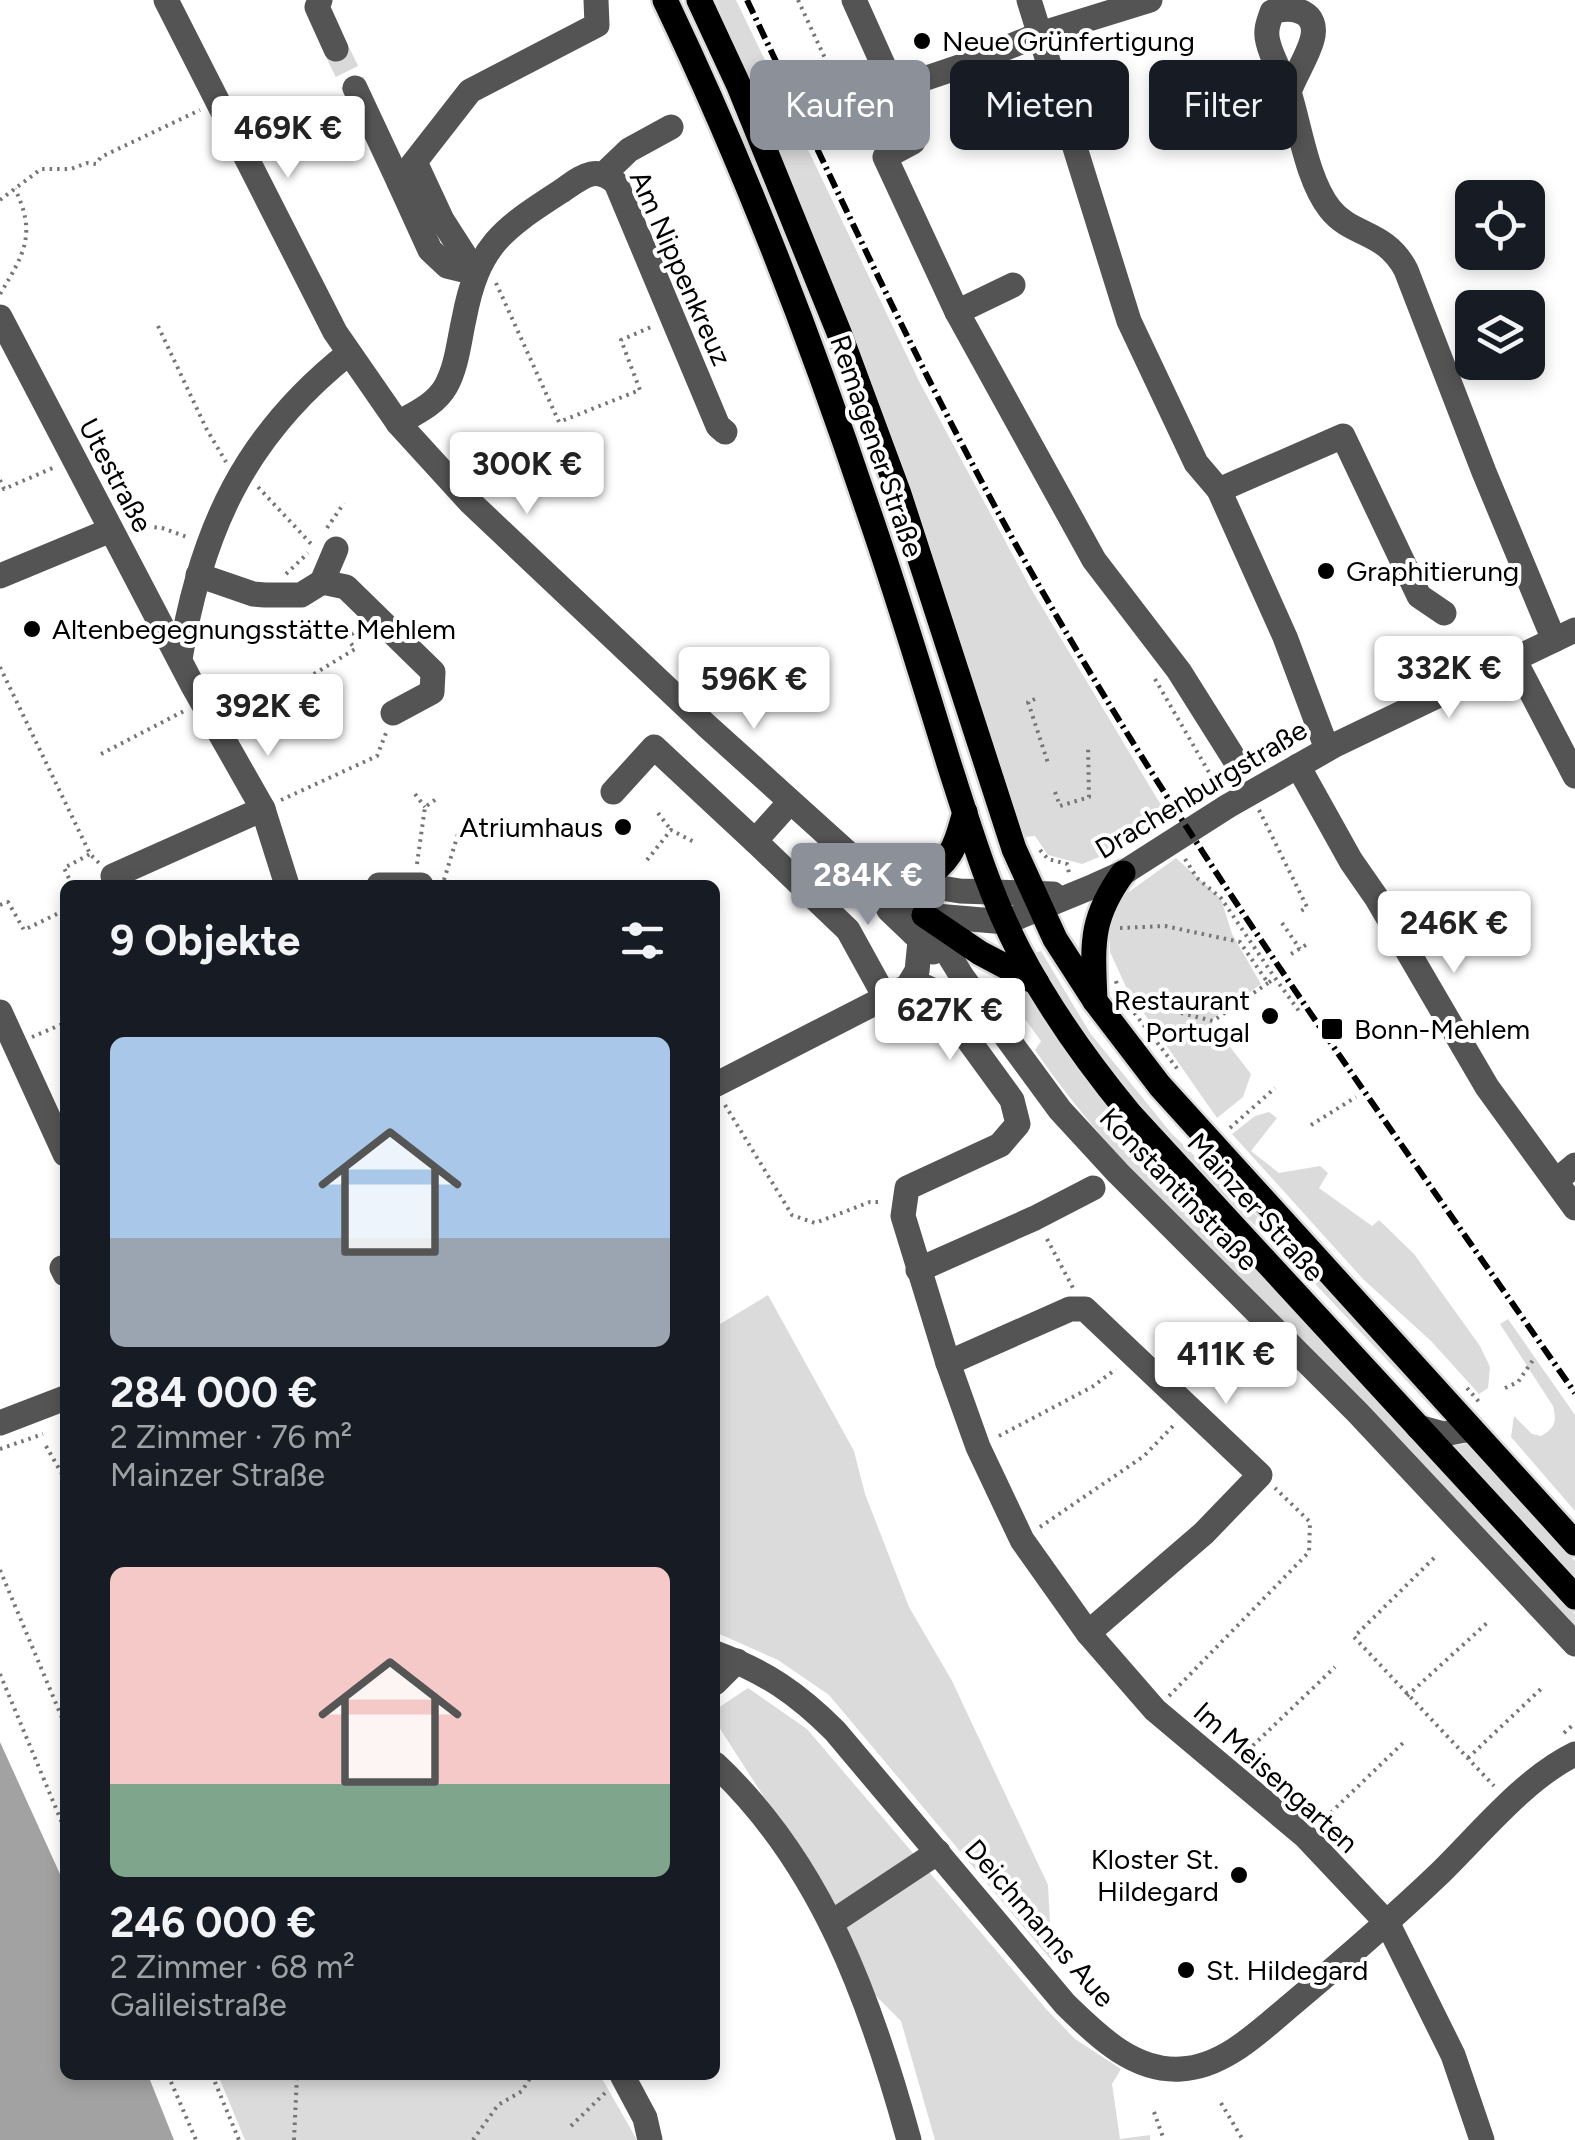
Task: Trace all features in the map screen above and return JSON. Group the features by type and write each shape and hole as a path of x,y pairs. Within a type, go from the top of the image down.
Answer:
{"main road":[{"name":"Remagener Straße","path":"665,0 710,95 792,290 868,508 965,812 1006,922"},
{"name":"Remagener Straße","path":"698,0 739,86 886,459 1014,849 1036,901"},
{"path":"917,885 946,864 954,851 965,812"},
{"path":"1107,997 1095,928 1105,898 1123,872"},
{"name":"Mainzer Straße","path":"1036,901 1107,997 1160,1086 1575,1543"},
{"path":"924,915 1036,984"},
{"name":"Mainzer Straße","path":"1006,922 1036,984 1130,1114 1575,1597"}],"street":[{"path":"166,0 298,263 349,353 398,424 471,503 790,802 924,915 1006,922 1036,901"},
{"path":"320,0 317,8 336,50"},
{"path":"407,172 470,91 596,26 596,0"},
{"path":"854,0 881,60"},
{"path":"1030,0 1129,321 1196,463 1219,490 1285,637 1327,749"},
{"path":"930,77 1040,34 1150,0"},
{"path":"1275,60 1266,29 1270,6 1301,10 1310,20 1313,38 1297,73"},
{"path":"354,88 407,172 430,250 447,266 480,265"},
{"path":"1297,119 1331,211 1386,243 1406,270 1484,472 1565,635"},
{"path":"605,173 628,150 671,127"},
{"path":"898,150 885,157 957,312 1080,537 1179,671 1235,760"},
{"name":"Am Nippenkreuz","path":"398,424 436,401 447,384 480,265 504,230 590,172 605,173 616,183 671,319 718,426 725,432"},
{"path":"957,312 1013,286"},
{"name":"Utestraße","path":"0,317 202,702 263,808 285,880"},
{"path":"180,659 198,575 239,474 289,407 349,353"},
{"path":"1219,490 1343,436 1419,596 1444,613"},
{"path":"0,576 111,530"},
{"path":"322,582 330,541"},
{"path":"198,575 265,595 301,595 322,582 346,587 433,672 432,692 393,714"},
{"name":"Drachenburgstraße","path":"1036,901 1073,895 1123,872 1327,749 1565,635"},
{"path":"1514,659 1575,776"},
{"path":"612,792 654,747 848,930 896,991"},
{"path":"1298,766 1487,1087 1565,1173 1575,1208"},
{"path":"754,841 790,802"},
{"path":"114,876 263,808"},
{"path":"872,875 1036,901"},
{"path":"720,1095 896,991 917,970 920,941 888,910 872,875"},
{"name":"Konstantinstraße","path":"924,915 962,978 1060,1110 1358,1413 1575,1644"},
{"name":"Konstantinstraße","path":"920,941 962,978"},
{"path":"896,991 921,984 932,990 1012,1100 1018,1124 1000,1145 908,1188 903,1201"},
{"path":"0,1012 60,1143"},
{"path":"918,1270 1093,1188"},
{"name":"Im Meisengarten","path":"903,1201 918,1270 948,1363 978,1447 1022,1540 1088,1633 1155,1710 1305,1836 1388,1924 1453,2054 1482,2140"},
{"path":"948,1363 1070,1309 1084,1310 1260,1475 1204,1533 1088,1633"},
{"path":"0,1423 60,1400"},
{"path":"1418,1427 1444,1434 1472,1429"},
{"name":"Deichmanns Aue","path":"726,1657 772,1677 800,1697 835,1731 1065,2004 1100,2038 1122,2053 1156,2067 1183,2070 1222,2058 1255,2035 1388,1924 1552,1766 1575,1754"},
{"path":"720,1768 740,1786 812,1883 882,2046 909,2140"},
{"path":"832,1923 938,1852"},
{"path":"626,2080 645,2118 650,2140"}],"path":[{"path":"0,200 41,169 96,164 101,158 218,102"},
{"path":"0,294 26,243 28,215 15,189"},
{"path":"480,265 558,422 640,390 621,340 671,319"},
{"path":"158,326 206,428 239,474 314,547 286,574"},
{"path":"0,480 4,489 74,459"},
{"path":"330,541 344,504"},
{"path":"111,530 134,524 162,528 209,545"},
{"path":"220,732 355,649 348,638 375,615"},
{"path":"0,667 90,854 114,876"},
{"path":"1034,699 1028,702 1048,763"},
{"path":"101,754 202,702"},
{"path":"263,808 376,756 393,714"},
{"path":"1055,792 1060,806 1089,798 1088,745"},
{"path":"1249,793 1307,907 1302,911"},
{"path":"415,794 425,807 418,880"},
{"path":"425,807 439,796"},
{"path":"658,814 671,830 696,843"},
{"path":"647,860 671,830"},
{"path":"444,880 458,834 467,833"},
{"path":"1034,843 1048,859 1067,864 1068,869"},
{"path":"70,880 64,868 90,854"},
{"path":"1197,878 1221,898 1299,1011"},
{"path":"0,905 8,902 24,930 60,912"},
{"path":"1282,923 1300,949"},
{"path":"1108,928 1165,926 1240,942 1268,983"},
{"path":"1291,954 1308,943"},
{"path":"1107,997 1213,1021 1275,978"},
{"path":"14,1044 60,1024"},
{"path":"1214,1147 1233,1124 1275,1088"},
{"path":"720,1095 792,1215 816,1223 870,1202 903,1201"},
{"path":"1311,1125 1356,1097"},
{"path":"1040,1225 1084,1310"},
{"path":"978,1447 1092,1387 1132,1357"},
{"path":"1505,1388 1518,1382 1534,1357"},
{"path":"1022,1540 1144,1456 1188,1410"},
{"path":"0,1449 43,1434"},
{"path":"46,1446 60,1470"},
{"path":"1155,1710 1310,1552 1310,1522 1260,1475"},
{"path":"1434,1558 1354,1637 1511,1804"},
{"path":"0,1570 60,1713"},
{"path":"1407,1696 1488,1622"},
{"path":"1228,1770 1335,1667"},
{"path":"0,1674 60,1818"},
{"path":"1468,1758 1543,1687"},
{"path":"1305,1836 1404,1742"},
{"path":"170,2080 196,2140"},
{"path":"214,2080 238,2140"},
{"path":"294,2140 297,2080"},
{"path":"473,2140 498,2106 522,2090 529,2080"},
{"path":"571,2126 618,2080"},
{"path":"1221,2103 1243,2140"},
{"path":"1154,2112 1164,2140"}],"shaded area":[{"path":"716,0 736,0 765,60 750,60 750,81"},
{"path":"777,150 808,150 920,383 1030,587 1167,815 1104,855 1082,864 1048,855 1035,836 1025,837 911,493"},
{"path":"1176,858 1221,899 1232,934 1261,984 1210,1021 1251,1074 1243,1097 1217,1118 1127,989 1110,952 1110,918 1126,894"},
{"path":"1041,951 1090,1033 1171,1133 1263,1222 1437,1408 1436,1412 1285,1252 1224,1198 1157,1129 1099,1058 1058,997 1034,953"},
{"path":"987,967 1030,997 1099,1099 1575,1614 1575,1626 1468,1511 1122,1159 1035,1050 1041,1041"},
{"path":"1269,1112 1277,1118 1251,1151 1279,1173 1320,1166 1328,1173 1319,1188 1372,1226 1379,1220 1414,1254 1480,1346 1490,1367 1488,1388 1479,1394 1431,1341 1363,1279 1232,1134 1255,1116"},
{"path":"768,1295 854,1451 865,1494 909,1607 952,1681 1048,1885 1052,1961 829,1695 778,1660 720,1634 720,1324"},
{"path":"1508,1319 1575,1415 1575,1511 1511,1437 1514,1416 1532,1434 1541,1436 1552,1427 1555,1416 1553,1406 1500,1324"},
{"path":"1469,1444 1575,1561 1575,1578 1450,1445"},
{"path":"748,1688 807,1729 1047,2010 1075,2039 1121,2069 1112,2084 1120,2139 1150,2135 1150,2140 935,2140 901,2021 871,1991 811,1870 720,1729 720,1707"},
{"path":"0,1742 60,1874 60,2080 150,2080 174,2140 0,2140"},
{"path":"220,2080 603,2080 637,2140 245,2140"}],"tunnel":[{"path":"336,49 355,88"}],"railway":[{"path":"747,0 960,441 1100,689 1298,994 1575,1393"}],"place":[{"name":"Neue Grünfertigung","path":"922,41"},
{"name":"Graphitierung","path":"1326,571"},
{"name":"Altenbegegnungsstätte Mehlem","path":"32,629"},
{"name":"Atriumhaus","path":"623,827"},
{"name":"Restaurant Portugal","path":"1270,1016"},
{"name":"Bonn-Mehlem","path":"1332,1029"},
{"name":"Kloster St. Hildegard","path":"1239,1875"},
{"name":"St. Hildegard","path":"1186,1970"}]}
